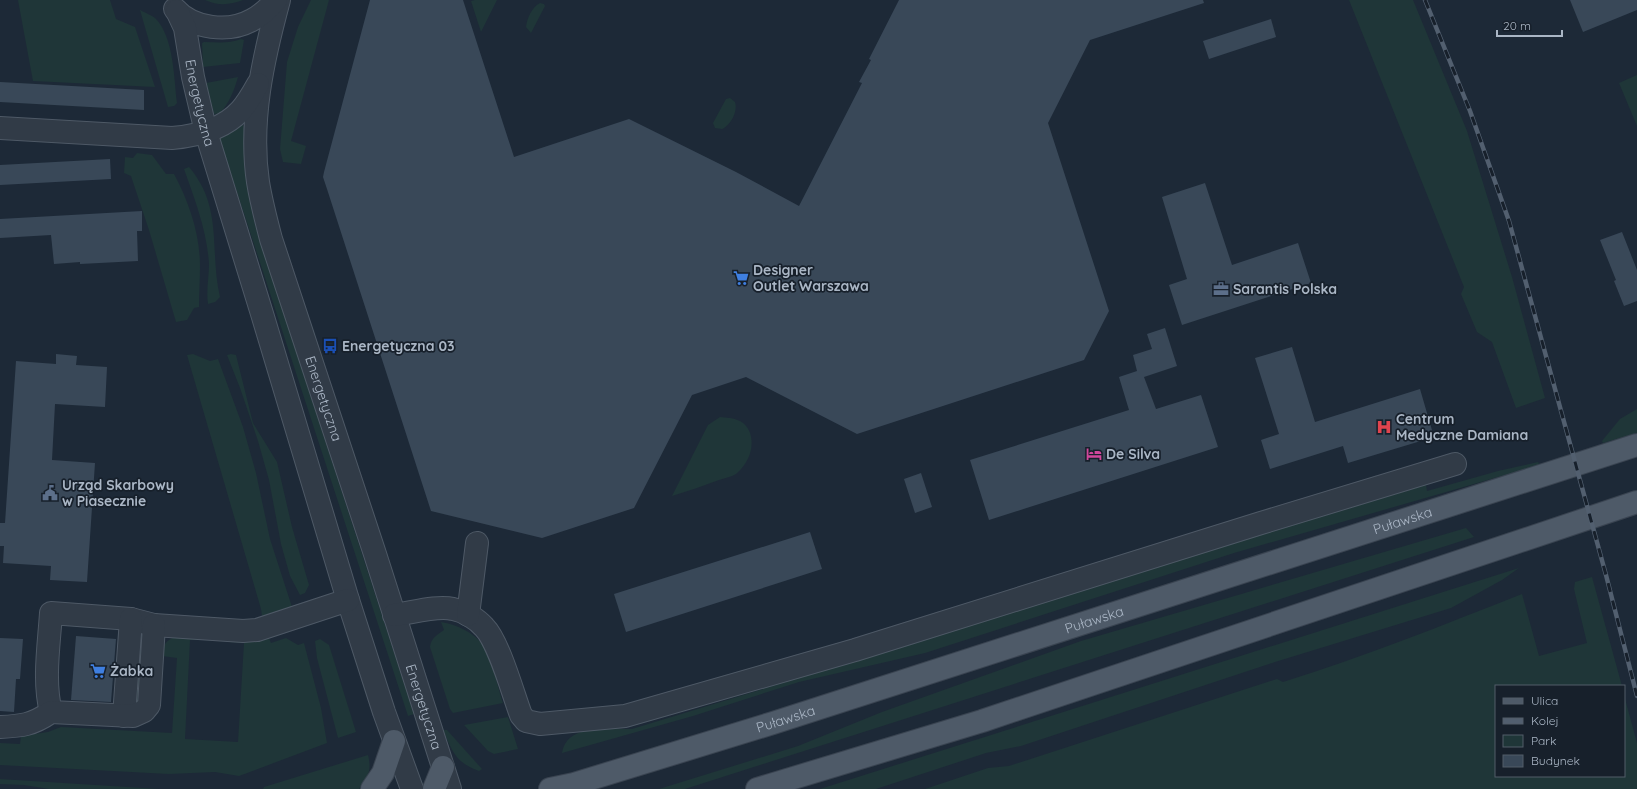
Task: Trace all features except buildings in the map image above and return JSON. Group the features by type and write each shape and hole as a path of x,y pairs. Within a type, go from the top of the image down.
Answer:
{"main road":[{"name":"Puławska","path":"550,789 574,784 772,723 1637,445"},
{"path":"757,789 982,721 1637,502"},
{"path":"372,789 383,773 394,741"},
{"path":"434,789 443,767"}],"street":[{"name":"Energetyczna","path":"172,6 195,22 205,26 221,28 237,26 252,20 266,11 276,0"},
{"name":"Energetyczna","path":"279,0 260,79 256,126 258,182 267,224 450,789"},
{"name":"Energetyczna","path":"172,6 184,28 193,77 206,132 264,317 348,600 394,741 412,789"},
{"path":"0,128 172,138 206,132 225,123 240,111 260,79"},
{"path":"394,615 452,608 468,615 484,627 493,639 521,715 526,721 540,724 625,716 855,650 1455,464"},
{"path":"468,615 477,543"},
{"path":"51,712 48,700 47,685 51,613 131,619 154,625 243,631 257,630 348,600"},
{"path":"124,716 131,619"},
{"path":"0,727 28,725 51,712 134,716 144,711 149,706 154,625"}],"green space":[{"path":"18,0 110,0 116,19 135,27 155,87 33,81"},
{"path":"205,0 243,0 224,4"},
{"path":"311,0 329,0 291,141 306,146 301,164 283,162 280,149 287,62 298,27"},
{"path":"497,0 481,32 471,1"},
{"path":"1349,0 1413,0 1467,131 1512,277 1545,398 1516,408 1492,342 1477,332 1461,294 1464,287"},
{"path":"540,3 544,4 545,6 531,33 526,27 527,20 532,10"},
{"path":"140,10 156,19 162,27 170,48 177,103 174,106 168,107"},
{"path":"241,39 244,40 240,63 203,67 202,43 227,42"},
{"path":"1637,75 1637,126 1619,83"},
{"path":"238,77 229,101 220,113 214,114 206,83"},
{"path":"730,98 735,102 736,106 735,113 731,121 722,129 715,128 713,123 726,99"},
{"path":"241,124 244,126 246,176 255,225 414,714 408,716 220,140 220,138"},
{"path":"137,153 152,155 166,174 174,174 193,218 199,254 199,307 194,308 187,320 176,322 149,230 131,176 124,173 125,157 133,158"},
{"path":"189,167 200,182 207,198 214,230 215,263 220,297 215,302 208,304 208,252 200,216 184,169"},
{"path":"193,354 210,361 218,359 243,427 256,473 270,539 292,607 262,616 187,355"},
{"path":"227,355 236,355 253,423 277,462 292,527 309,585 305,593 300,595 290,576 281,544 269,480 258,441"},
{"path":"1637,409 1637,433 1603,443 1602,441 1620,419"},
{"path":"720,417 738,420 748,428 752,444 747,461 734,475 672,496 708,425"},
{"path":"1538,462 1540,465 1234,553 925,653 799,682 693,716 562,753 566,743 580,732 601,729 632,729 894,649 1012,610 1426,485 1427,491 1498,471"},
{"path":"1466,528 1474,537 685,789 659,789 798,746 882,712 1081,641"},
{"path":"1519,568 1502,580 1451,608 1275,662 1021,746 986,753 876,789 820,789"},
{"path":"1592,577 1622,685 1495,685 1495,777 1625,777 1625,699 1637,743 1637,789 925,789 988,768 1009,766 1277,679 1283,682 1403,640 1522,594 1539,656 1587,643 1574,589 1575,582"},
{"path":"441,622 465,630 480,641 484,646 492,664 503,703 453,713 450,709 430,647 433,639 444,630"},
{"path":"177,636 204,637 204,640 190,640 185,739 238,742 244,643 229,642 229,639 268,636 271,643 286,638 298,645 304,643 321,708 327,743 239,776 215,772 169,774 0,765 0,743 20,744 21,736 48,732 61,727 172,733 177,658 162,656 162,652 165,643"},
{"path":"141,637 143,640 142,693 132,706 137,639"},
{"path":"320,639 329,645 356,732 338,738 317,658 315,641"},
{"path":"508,717 518,749 494,754 488,751 464,725"},
{"path":"443,730 447,730 482,769 479,771 471,768 460,760 452,750"},
{"path":"368,755 370,765 368,773 359,789 263,789 264,787"},
{"path":"0,779 159,789 49,789 24,785 0,784"}],"railway":[{"path":"1425,0 1470,111 1509,221 1606,575 1637,696"}],"place":[{"name":"Designer Outlet Warszawa","path":"741,278"},
{"name":"Sarantis Polska","path":"1221,289"},
{"name":"Energetyczna 03","path":"330,346"},
{"name":"Centrum Medyczne Damiana","path":"1384,427"},
{"name":"De Silva","path":"1094,454"},
{"name":"Urząd Skarbowy w Piasecznie","path":"50,493"},
{"name":"Żabka","path":"98,671"}]}
